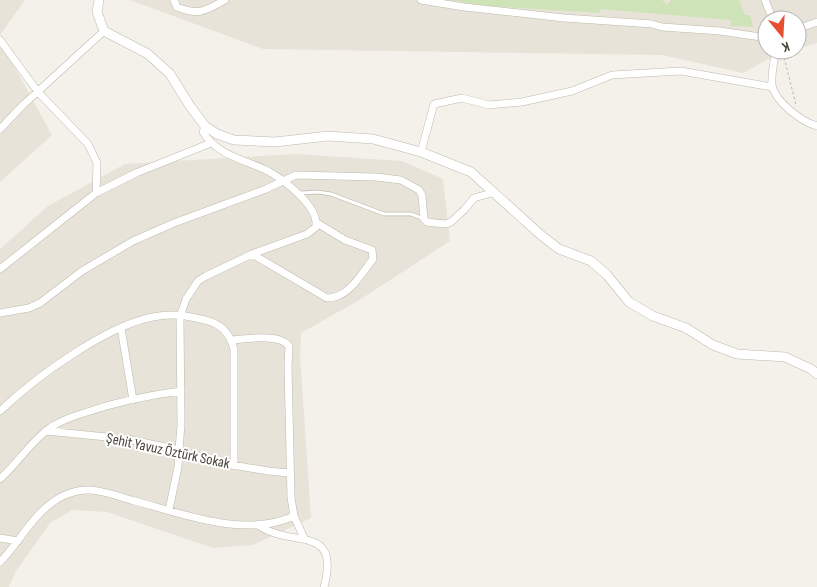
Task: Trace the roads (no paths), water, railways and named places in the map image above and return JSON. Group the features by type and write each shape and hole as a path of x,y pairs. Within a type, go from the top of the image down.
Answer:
{"street":[{"path":"99,0 97,12 104,31 148,54 170,74 205,126 217,134 234,140 275,142 328,136 373,139 422,152 471,172 542,236 559,249 590,261 607,275 629,302 653,316 686,328 713,345 737,354 785,357 811,369 817,374"},
{"path":"174,0 177,7 189,12 202,12 225,0"},
{"path":"420,0 564,18 652,24 662,27 720,31 757,37"},
{"path":"0,129 104,31"},
{"path":"0,40 38,92 88,144 97,163 96,193"},
{"path":"775,60 772,87 785,107 808,124 817,126"},
{"path":"422,152 434,104 462,98 489,104 522,102 572,91 612,75 681,71 772,87"},
{"path":"168,510 178,467 181,425 180,315 186,299 198,281 206,276 252,254 307,234 314,230 317,223 311,208 282,181 267,171 234,157 211,143 203,132 205,126"},
{"path":"0,269 96,193 136,173 211,143"},
{"path":"0,313 29,308 40,303 82,271 133,241 296,175 376,177 401,180 419,190 422,195 424,219 427,222 446,224 452,222 474,198 495,192"},
{"path":"252,254 327,298 335,298 342,295 350,288 374,254 372,250 345,240 317,223"},
{"path":"0,411 29,385 66,359 121,328 145,318 160,315 180,315 209,321 227,332 232,340 234,349 234,466"},
{"path":"121,328 133,400"},
{"path":"232,340 273,338 285,340 290,346 288,366 289,473 294,516 304,538"},
{"path":"0,479 46,430 67,419 133,400 181,391"},
{"name":"Şehit Yavuz Öztürk Sokak","path":"46,430 127,439 179,450 214,462 268,472 289,473"},
{"path":"0,562 42,511 67,494 80,490 97,490 168,510 226,523 258,525 277,522 294,516"},
{"path":"258,525 274,534 304,538 326,551 328,565 324,587"},
{"path":"0,538 18,541"}],"lane":[{"path":"297,194 318,192 331,194 384,214 412,214 424,219"}]}
